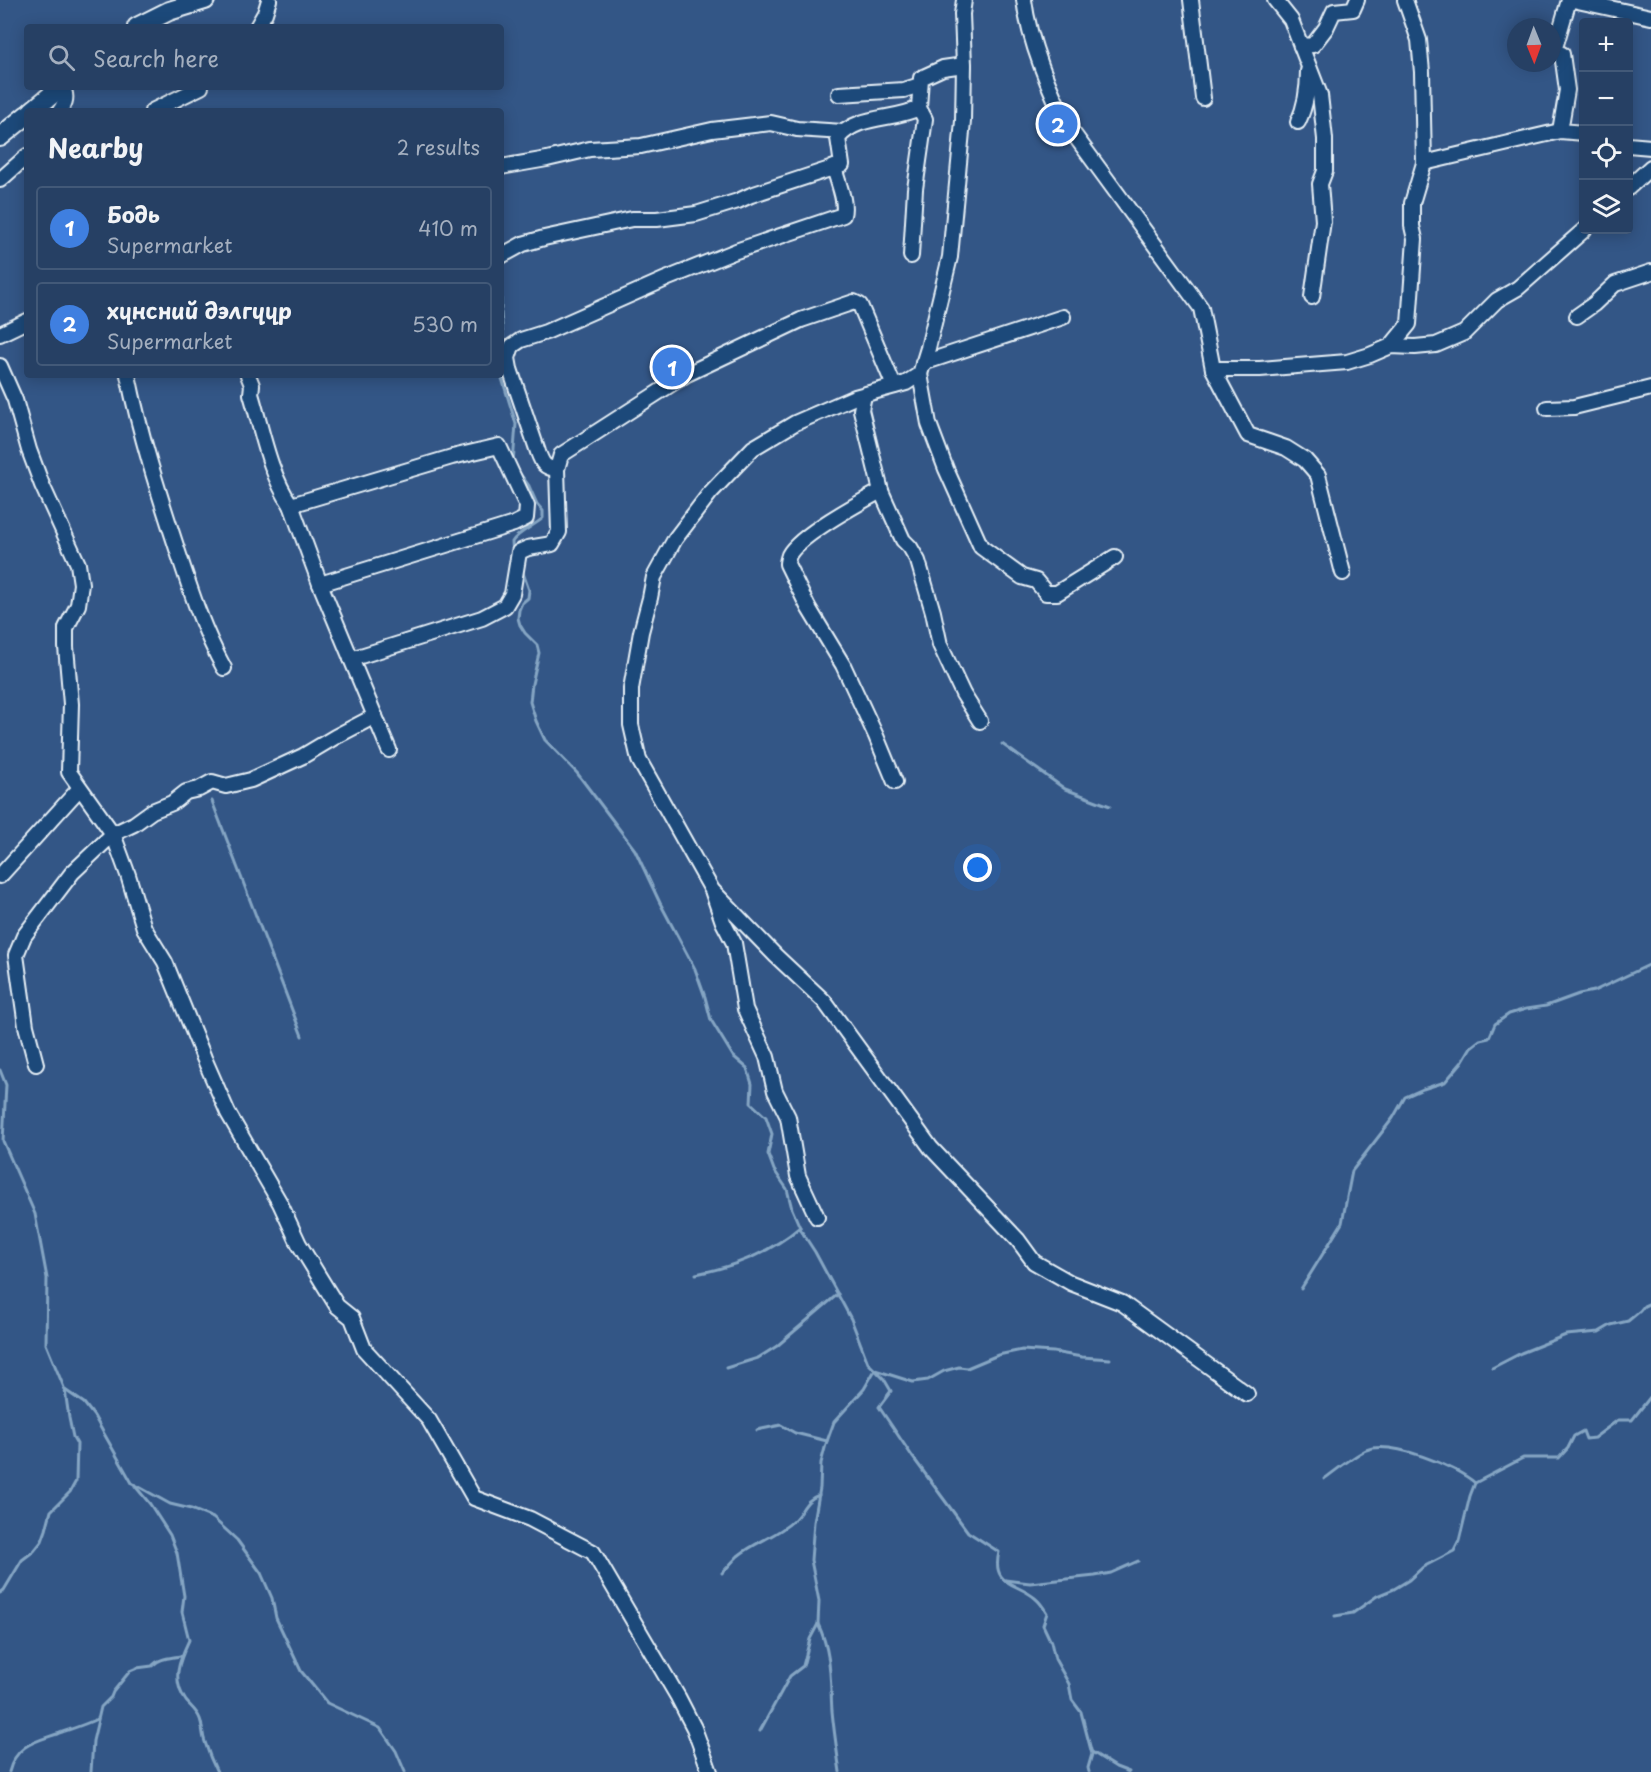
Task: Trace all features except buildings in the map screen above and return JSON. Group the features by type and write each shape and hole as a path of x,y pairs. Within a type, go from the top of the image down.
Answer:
{"main road":[{"path":"143,24 170,10 205,0"},
{"path":"36,108 58,90"},
{"path":"0,137 24,117"}],"street":[{"path":"259,24 266,12 269,0"},
{"path":"964,0 962,14 963,121 950,257 921,369 929,424 981,548 1022,577 1036,581 1046,593 1057,594 1115,557"},
{"path":"1024,0 1026,16 1044,74 1064,119 1201,308 1213,369 1248,435 1286,448 1305,460 1318,475 1343,573"},
{"path":"1191,0 1203,98"},
{"path":"1275,0 1291,20 1320,96 1325,140 1325,171 1320,184 1323,221 1312,297"},
{"path":"1301,46 1313,45 1326,28 1334,11 1353,9 1357,0"},
{"path":"1391,346 1409,324 1415,239 1412,226 1412,203 1424,163 1419,40 1406,0"},
{"path":"1561,28 1571,0 1651,17"},
{"path":"1560,131 1567,90 1561,54"},
{"path":"1298,122 1304,110 1307,94 1308,62"},
{"path":"911,256 915,189 925,119 919,108 921,78 943,68 964,65"},
{"path":"839,94 904,90 920,85"},
{"path":"62,108 66,103 64,90"},
{"path":"158,108 195,90"},
{"path":"504,254 523,244 584,229 632,219 657,219 696,214 834,168 842,165 838,138 850,126 907,114 919,108"},
{"path":"504,166 590,149 640,146 712,130 771,123 797,129 843,132"},
{"path":"1424,163 1560,131 1579,133"},
{"path":"1633,145 1651,147"},
{"path":"0,180 24,160"},
{"path":"1633,184 1651,167"},
{"path":"557,469 542,464 510,369 508,358 512,346 521,340 546,332 726,255 843,214 845,210 834,168"},
{"path":"1213,369 1260,369 1347,362 1391,346 1436,345 1464,333 1497,300 1518,288 1579,234"},
{"path":"1577,316 1615,284 1651,272"},
{"path":"351,659 482,618 505,606 512,594 519,552 552,544 560,532 557,469 561,455 687,374 801,320 855,302 860,305 894,386"},
{"path":"817,1217 798,1176 788,1117 775,1091 767,1057 745,1009 734,943 723,922 712,890 639,760 631,725 631,689 654,577 675,539 710,493 753,448 795,423 845,400 906,383 921,369 1063,317"},
{"path":"0,334 24,322"},
{"path":"0,366 15,400 39,476 78,564 81,584 78,605 66,628 71,704 69,772 113,834 144,928 165,962 228,1113 279,1203 299,1244 337,1306 352,1318 364,1349 429,1420 474,1498 530,1519 592,1552 678,1697 694,1728 710,1772"},
{"path":"129,378 136,416 173,538 208,637 224,668"},
{"path":"249,378 252,385 251,394 271,463 284,495 291,505 320,584 389,750"},
{"path":"1547,408 1574,407 1651,388"},
{"path":"864,395 861,410 881,491 899,533 918,561 940,645 963,694 980,721"},
{"path":"291,505 452,457 499,446 527,506 526,518 514,524 320,584"},
{"path":"881,491 842,513 802,541 789,555 787,564 808,608 843,665 895,782"},
{"path":"36,1064 26,1026 16,955 24,936 72,873 113,834 134,824 152,811 172,803 186,792 199,789 212,782 226,786 251,780 303,756 375,716"},
{"path":"0,876 79,789"},
{"path":"712,890 776,956 824,1001 931,1148 1018,1240 1034,1262 1071,1283 1122,1303 1247,1394"}],"waterway":[{"path":"502,378 516,424 513,463"},
{"path":"513,554 512,542 515,538 543,518 543,511 518,471"},
{"path":"522,570 529,590 528,598 522,603 518,618 525,633 537,645 539,653 530,702 536,721 545,740 577,773 635,850 695,969 711,1020 733,1056 747,1068 752,1084 751,1103 766,1117 772,1134 768,1154 774,1170 787,1189 792,1209 802,1232 851,1319 868,1363 884,1379 891,1391 879,1407 968,1532 999,1552 997,1563 1002,1577 1035,1598 1047,1613 1043,1625 1051,1642 1055,1659 1069,1684 1072,1700 1081,1712 1092,1754 1089,1772"},
{"path":"1002,744 1065,789 1110,806"},
{"path":"212,801 302,1036"},
{"path":"1301,1289 1342,1223 1352,1171 1393,1118 1405,1097 1445,1082 1471,1047 1480,1040 1489,1038 1495,1024 1509,1014 1546,1006 1594,991 1651,964"},
{"path":"0,1070 6,1085 3,1141 35,1214 47,1278 46,1344 65,1390 84,1403 94,1416 132,1483 170,1504 213,1518 237,1540 261,1573 272,1598 276,1618 301,1671 327,1703 380,1728 396,1751 405,1772"},
{"path":"696,1274 751,1257 777,1244 800,1227"},
{"path":"726,1368 758,1358 777,1346 838,1294"},
{"path":"1492,1368 1521,1353 1566,1335 1599,1332 1611,1325 1628,1321 1644,1306 1651,1303"},
{"path":"760,1731 790,1676 803,1666 810,1639 818,1624 819,1601 811,1560 821,1463 826,1444 834,1422 864,1389 875,1370 913,1382 928,1380 944,1371 959,1367 967,1368 998,1355 1022,1350 1110,1359"},
{"path":"0,1593 22,1560 42,1541 51,1511 70,1492 76,1481 77,1444 73,1437 65,1390"},
{"path":"1335,1616 1353,1613 1377,1596 1409,1580 1423,1567 1454,1551 1459,1541 1475,1483 1523,1458 1559,1458 1568,1448 1574,1436 1583,1431 1586,1439 1594,1438 1618,1420 1632,1420 1651,1396"},
{"path":"757,1430 781,1425 795,1433 827,1441"},
{"path":"1324,1479 1361,1452 1377,1448 1423,1456 1453,1469 1475,1483"},
{"path":"135,1486 170,1535 177,1553 184,1596 182,1612 189,1640 178,1670 179,1686 186,1701 200,1719 206,1746 217,1772"},
{"path":"722,1573 738,1556 787,1526 810,1500 819,1495"},
{"path":"1005,1580 1030,1583 1095,1576 1111,1573 1138,1561"},
{"path":"818,1624 828,1656 840,1772"},
{"path":"91,1772 93,1741 101,1707 130,1671 180,1656"},
{"path":"9,1772 16,1756 27,1746 97,1719"},
{"path":"1092,1752 1129,1772"}],"place":[{"name":"хүнсний дэлгүүр","path":"1058,124"},
{"name":"Бодь","path":"672,367"}]}
